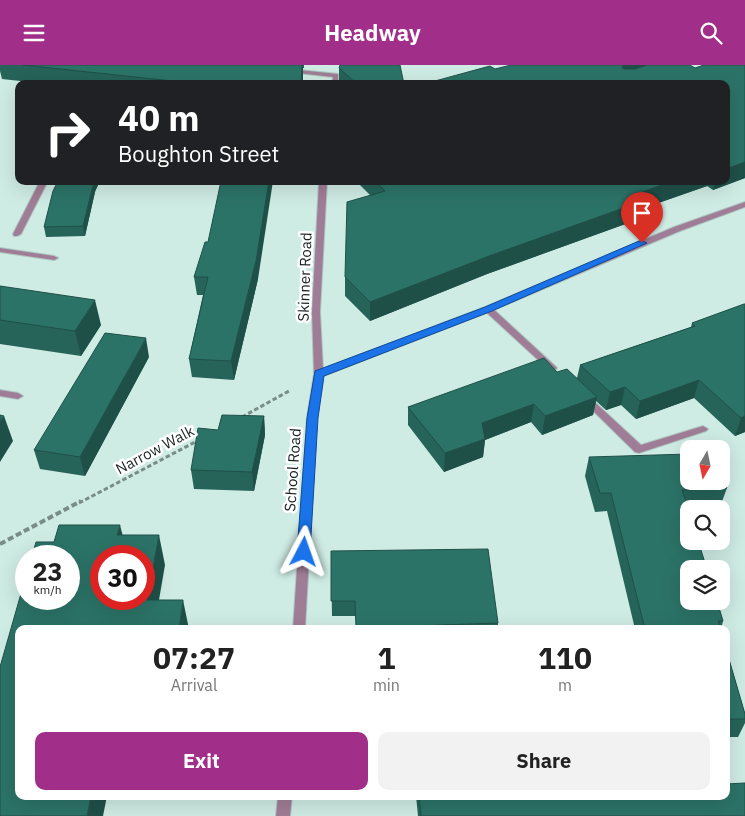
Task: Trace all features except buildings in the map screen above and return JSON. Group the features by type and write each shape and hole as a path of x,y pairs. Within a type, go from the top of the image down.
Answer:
{"street":[{"path":"278,70 336,75 335,80"},
{"path":"17,234 42,185"},
{"name":"Skinner Road","path":"319,374 316,312 323,185"},
{"path":"319,374 488,309 676,229 745,204"},
{"path":"0,250 54,258"},
{"path":"488,309 560,375"},
{"name":"School Road","path":"299,625 312,418 319,374"},
{"path":"574,389 639,449 703,429"},
{"path":"0,393 18,396"},
{"path":"283,816 285,800"}],"path":[{"path":"240,418 319,374"},
{"name":"Narrow Walk","path":"0,544 205,436"}],"route":[{"path":"304,552 312,418 319,374 488,309 642,243"}]}
